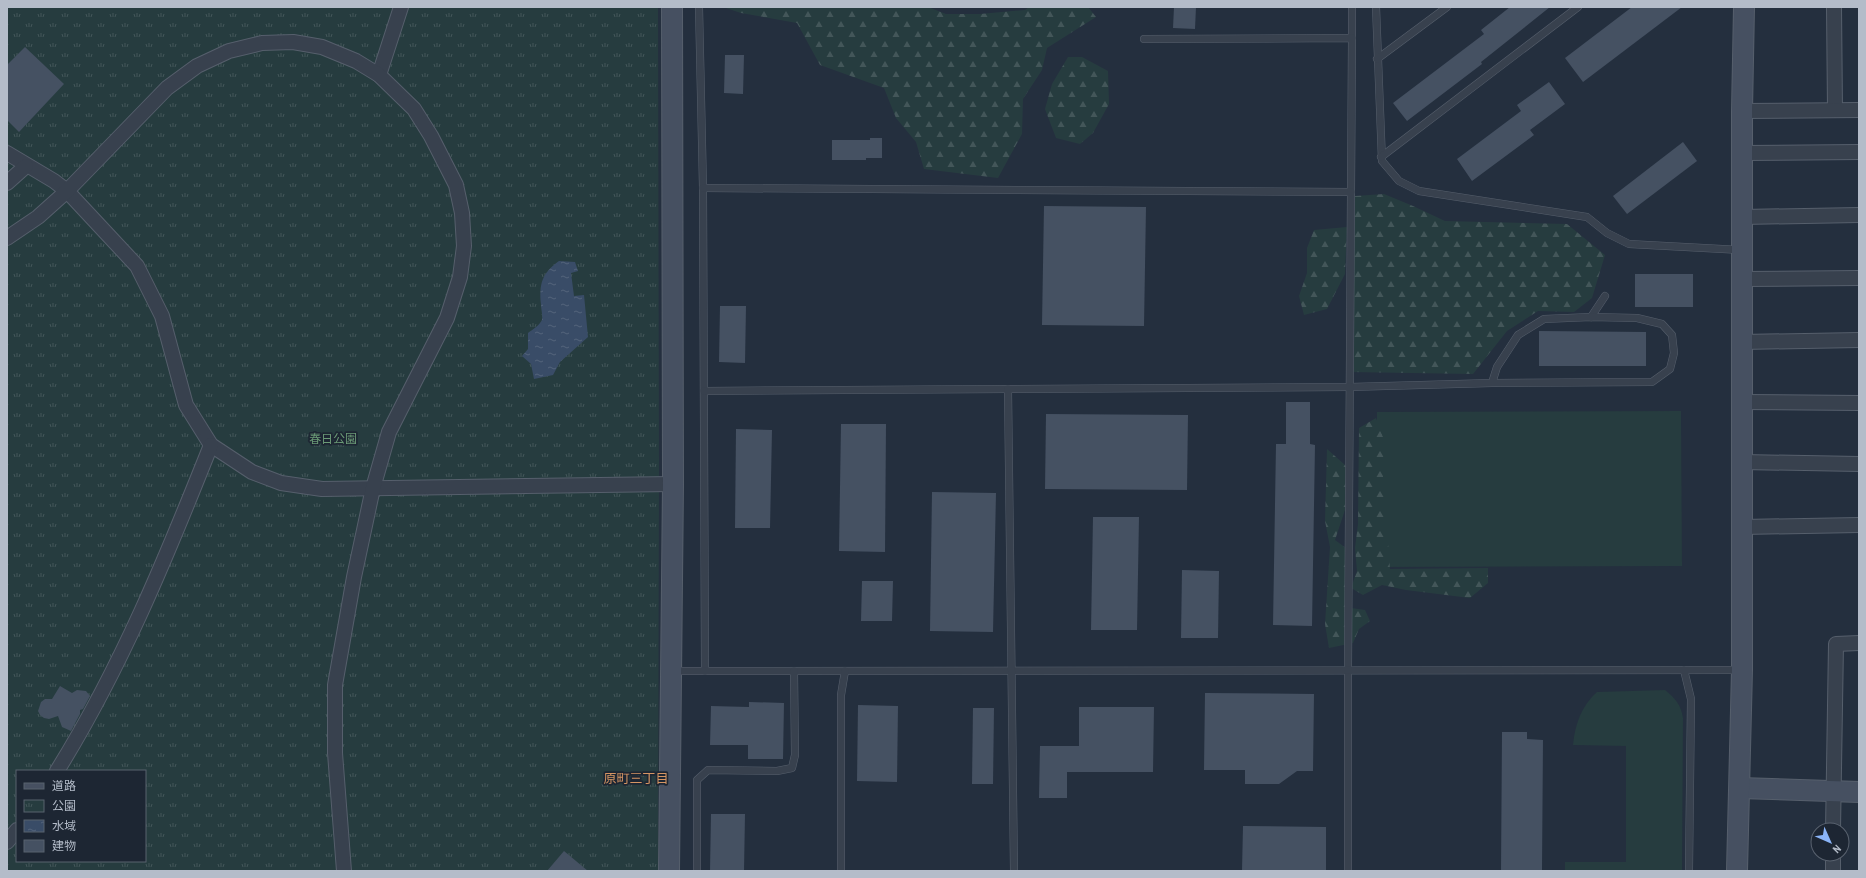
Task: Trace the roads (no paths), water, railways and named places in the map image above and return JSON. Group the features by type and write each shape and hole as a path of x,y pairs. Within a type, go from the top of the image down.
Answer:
{"street":[{"path":"379,75 401,7"},
{"path":"668,871 673,484 672,7"},
{"path":"1737,871 1742,670 1742,111 1744,7"},
{"path":"1834,7 1835,110"},
{"path":"7,238 38,217 67,191 166,88 197,66 229,51 262,44 293,42 322,47 356,61 379,75 414,109 431,136 456,185 462,213 464,246 460,276 446,318 401,405 389,432 373,488 362,547 354,577 335,685 335,753 344,871"},
{"path":"1742,111 1859,110"},
{"path":"1743,153 1859,152"},
{"path":"7,153 26,166 54,181 67,191 137,266 162,316 186,406 211,445 252,472 281,483 322,489 673,484"},
{"path":"7,183 26,166"},
{"path":"1743,217 1859,215"},
{"path":"1743,279 1859,278"},
{"path":"1742,342 1859,340"},
{"path":"1742,402 1859,403"},
{"path":"58,770 110,679 166,560 211,445"},
{"path":"1742,462 1859,464"},
{"path":"1743,527 1859,525"},
{"path":"1833,822 1836,644 1859,643"},
{"path":"1740,788 1859,792"},
{"path":"7,842 16,831"}],"lane":[{"path":"699,7 703,188 704,671"},
{"path":"1348,871 1352,7"},
{"path":"1376,7 1381,157 1382,161 1399,181 1420,191 1587,216 1606,233 1629,244 1742,250"},
{"path":"1377,59 1447,7"},
{"path":"1381,157 1578,7"},
{"path":"1144,39 1352,38"},
{"path":"703,188 1351,192"},
{"path":"1591,317 1605,296"},
{"path":"704,391 1350,387 1492,383 1652,382 1670,369 1674,353 1672,335 1662,324 1637,318 1591,317 1544,319 1518,335 1497,367 1492,383"},
{"path":"1008,389 1014,871"},
{"path":"1684,670 1691,699 1689,871"},
{"path":"670,671 1742,670"},
{"path":"697,871 697,780 708,770 777,771 792,768 795,755 794,671"},
{"path":"841,871 841,694 845,671"}],"water":[{"path":"559,261 575,262 578,271 571,273 574,296 584,295 588,337 560,362 553,375 534,379 531,364 522,356 528,349 528,333 538,326 542,320 541,285 545,275 553,265"}],"district":[{"name":"原町三丁目","path":"636,778"}],"park label":[{"name":"春日公園","path":"333,439"}]}
